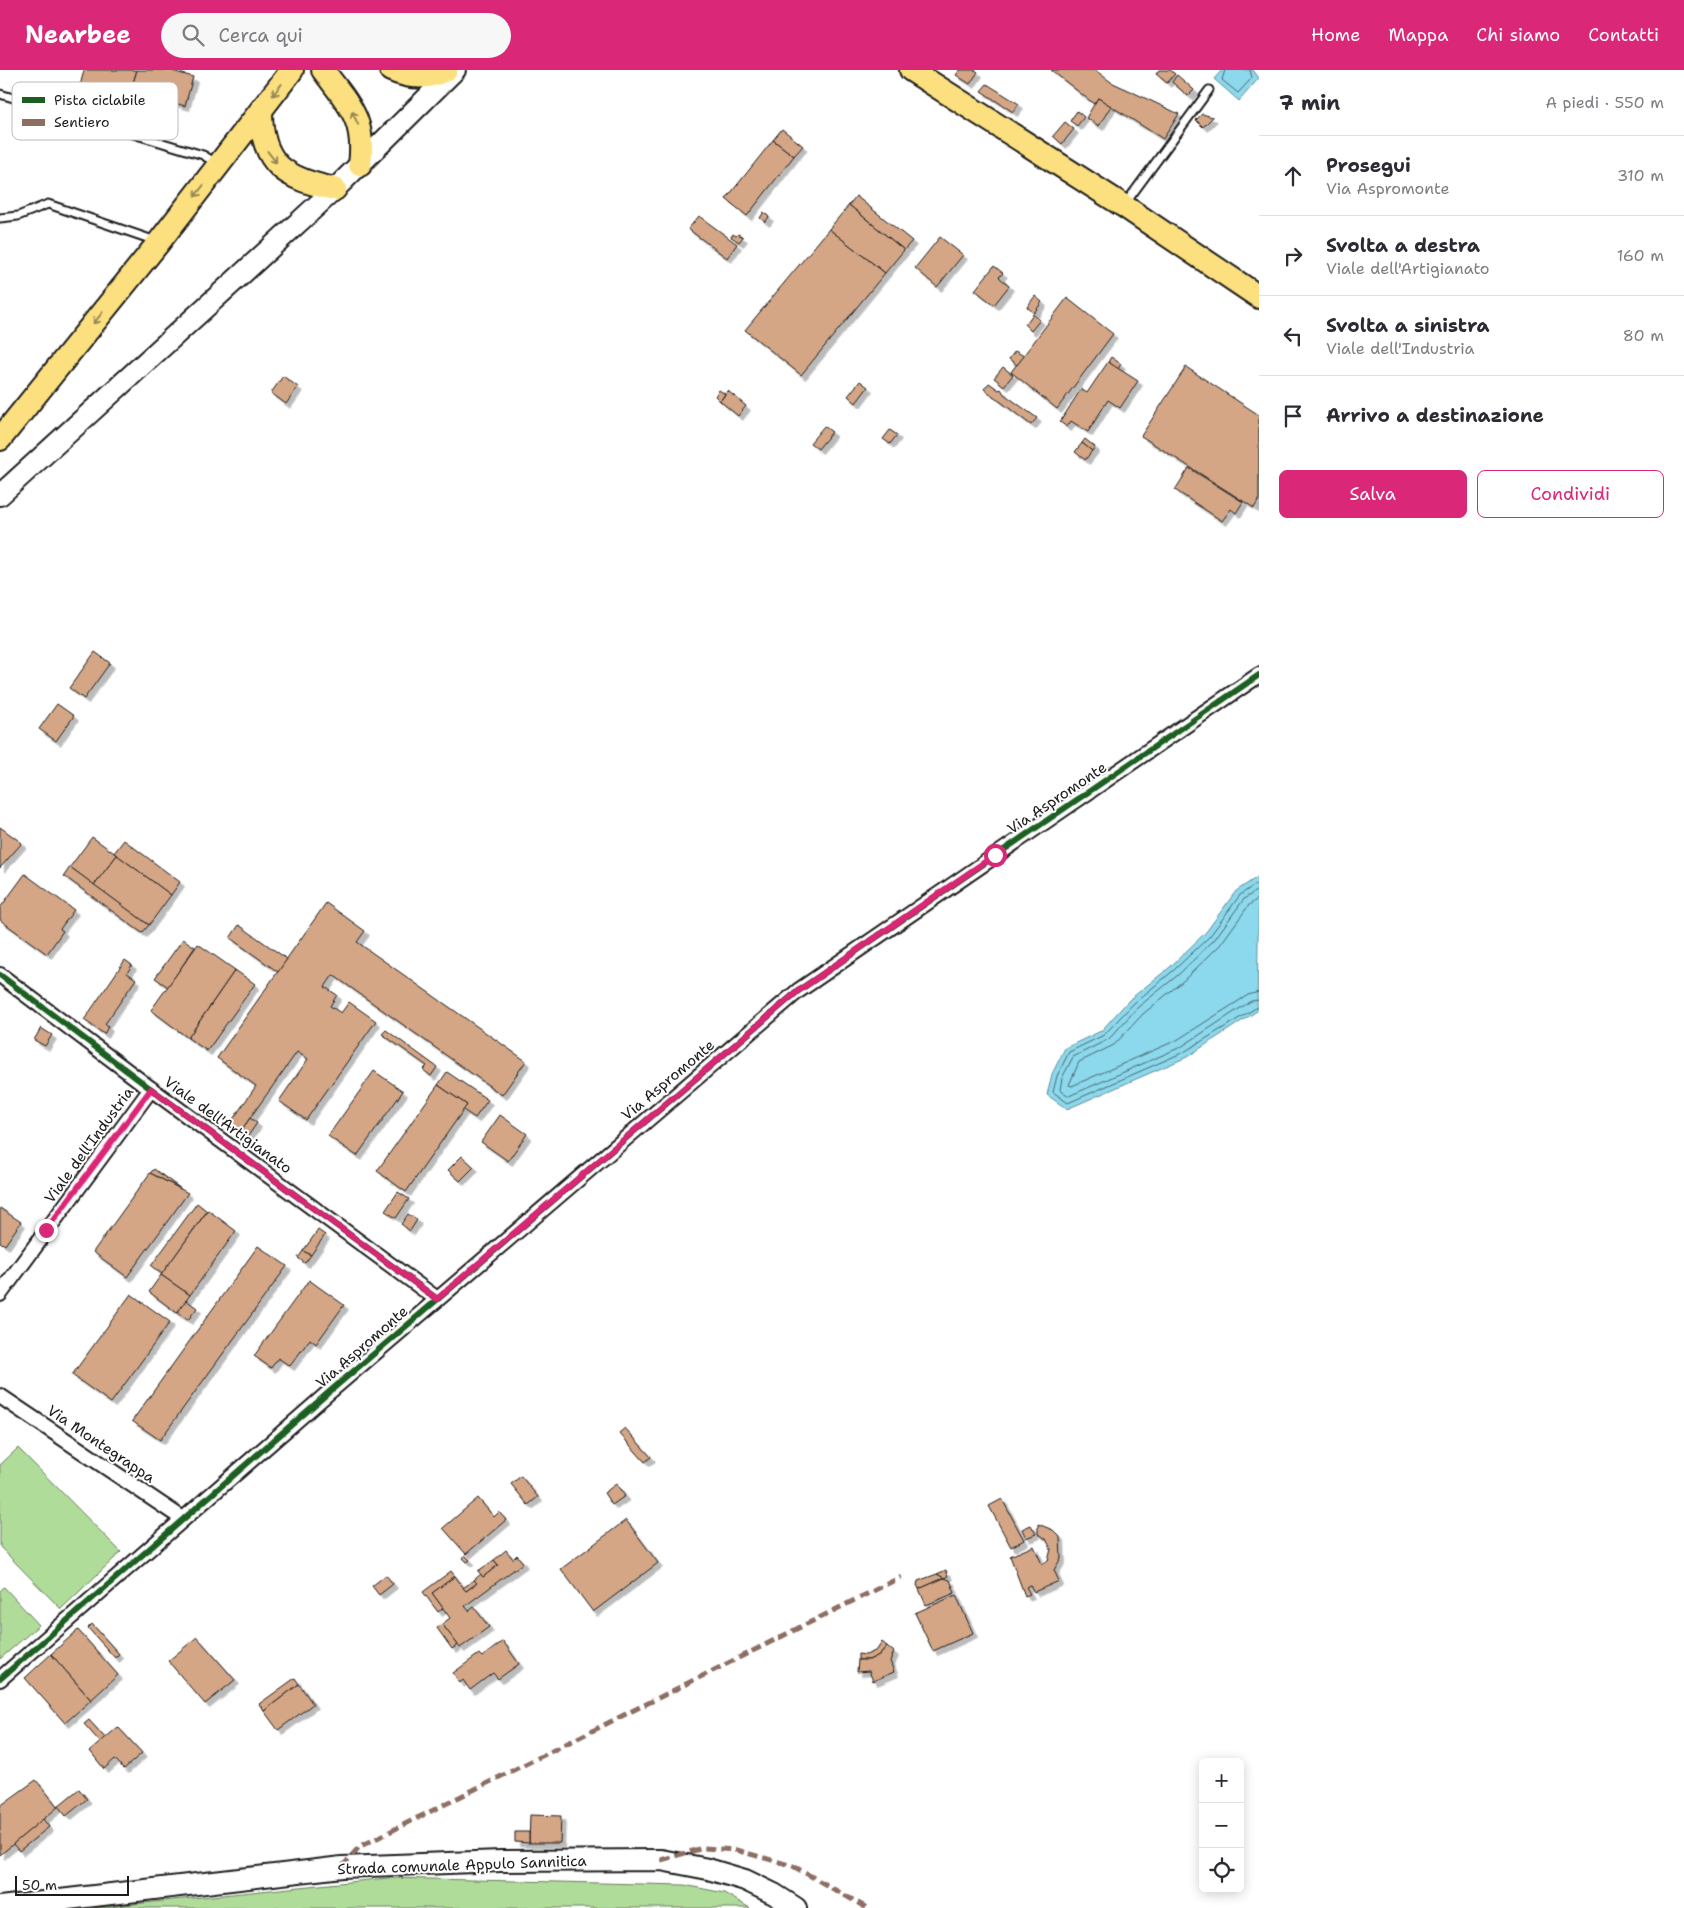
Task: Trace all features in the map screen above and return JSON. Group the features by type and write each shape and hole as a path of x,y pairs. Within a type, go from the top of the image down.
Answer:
{"main road":[{"path":"0,439 159,242 292,70"},
{"path":"323,70 356,119 362,136 360,165"},
{"path":"391,70 404,76 420,77 439,74 446,70"},
{"path":"0,495 335,189 454,70"},
{"path":"911,70 1124,206 1259,297"},
{"path":"261,111 261,130 264,146 274,160 288,173 311,184 335,189"},
{"name":"Strada comunale Appulo Sannitica","path":"0,1907 342,1867 452,1862 661,1860 708,1869 745,1880 774,1894 796,1908"}],"street":[{"name":"Via Aspromonte","path":"0,1679 437,1299 798,991 1259,675"},
{"name":"Viale dell'Artigianato","path":"0,975 151,1089 437,1299"},
{"name":"Viale dell'Industria","path":"0,1294 151,1089"},
{"name":"Via Montegrappa","path":"0,1396 183,1519"}],"lane":[{"path":"1124,206 1209,90"},
{"path":"0,94 12,98"},
{"path":"153,140 203,155 219,166"},
{"path":"0,218 18,216 48,204 159,242"}],"green space":[{"path":"18,1448 121,1552 61,1609 0,1547 0,1465"},
{"path":"4,1587 39,1625 0,1659 0,1591"},
{"path":"388,1878 684,1885 724,1893 750,1908 95,1908"}],"water":[{"path":"1222,70 1253,70 1259,78 1239,101 1214,79"},
{"path":"1259,876 1257,1011 1187,1057 1067,1109 1047,1095 1052,1074 1065,1048 1101,1031 1129,1000 1170,967 1206,932 1236,891"}],"building":[{"path":"84,70 137,70 133,82 81,82"},
{"path":"137,70 169,70 193,77 185,106 178,104 178,82 133,82"},
{"path":"960,70 975,70 978,72 970,84 956,75"},
{"path":"1051,70 1095,70 1111,82 1179,114 1163,139 1098,98 1094,104"},
{"path":"1159,70 1170,70 1175,74 1167,83 1156,74"},
{"path":"1177,75 1194,90 1188,96 1172,82"},
{"path":"987,84 1019,104 1013,112 981,91"},
{"path":"1098,98 1111,106 1099,126 1086,118"},
{"path":"1077,111 1084,117 1077,126 1070,121"},
{"path":"1202,114 1213,117 1203,127 1196,120"},
{"path":"1065,122 1074,129 1062,144 1053,136"},
{"path":"782,129 803,146 794,156 773,140"},
{"path":"773,140 794,156 747,216 726,199"},
{"path":"856,196 912,241 904,250 849,205"},
{"path":"849,205 904,250 885,273 829,229"},
{"path":"764,212 769,217 765,222 760,218"},
{"path":"699,216 737,244 727,258 688,229"},
{"path":"829,229 885,273 801,375 745,330"},
{"path":"733,234 743,237 739,242 731,237"},
{"path":"940,237 963,255 937,287 915,268"},
{"path":"994,266 1003,273 999,277 1009,286 994,305 975,290"},
{"path":"1035,296 1042,302 1034,313 1027,307"},
{"path":"1067,298 1113,334 1057,409 1011,372"},
{"path":"1033,314 1040,320 1031,331 1025,325"},
{"path":"1015,351 1024,356 1017,365 1009,359"},
{"path":"1111,357 1121,364 1118,369 1108,362"},
{"path":"1108,362 1138,381 1120,408 1108,400 1088,432 1071,421 1067,427 1060,422 1081,389 1087,393"},
{"path":"1003,367 1013,375 1004,386 994,378"},
{"path":"1186,367 1259,415 1259,500 1254,508 1141,436"},
{"path":"283,376 298,387 286,404 271,393"},
{"path":"860,381 868,387 856,403 848,396"},
{"path":"989,383 999,390 1001,389 1004,394 1037,418 1031,425 984,389"},
{"path":"719,390 725,394 720,401 715,396"},
{"path":"728,391 746,406 738,416 720,401"},
{"path":"824,426 832,432 818,449 810,443"},
{"path":"890,430 897,435 890,444 883,439"},
{"path":"1085,439 1095,447 1092,451 1082,443"},
{"path":"1082,443 1092,451 1085,460 1075,452"},
{"path":"1189,468 1243,502 1236,513 1231,509 1222,521 1175,490"},
{"path":"95,652 110,663 84,699 69,688"},
{"path":"57,704 74,716 56,741 39,729"},
{"path":"0,827 22,843 0,868"},
{"path":"92,837 117,855 94,885 70,867"},
{"path":"124,840 180,882 171,895 114,853"},
{"path":"117,855 171,895 149,925 94,885"},
{"path":"70,867 149,925 142,933 64,876"},
{"path":"25,874 74,910 60,929 63,931 47,954 0,920 0,908"},
{"path":"326,903 365,931 357,942 526,1061 502,1095 333,975 325,987 337,995 330,1006 341,1013 349,1002 376,1021 306,1120 279,1101 308,1059 297,1052 240,1132 229,1125 256,1086 217,1058"},
{"path":"239,925 287,959 278,972 230,938"},
{"path":"183,939 195,947 168,987 155,978"},
{"path":"198,944 235,970 188,1038 151,1010"},
{"path":"125,960 132,965 127,973 136,979 105,1024 108,1027 104,1034 84,1020"},
{"path":"235,970 255,984 207,1051 188,1038"},
{"path":"41,1028 52,1035 45,1046 34,1040"},
{"path":"386,1030 437,1067 431,1076 423,1070 427,1066 382,1034"},
{"path":"374,1071 403,1091 357,1156 328,1136"},
{"path":"447,1072 488,1100 475,1118 463,1110 467,1105 438,1085"},
{"path":"438,1085 467,1105 406,1192 377,1171"},
{"path":"500,1115 527,1134 508,1161 481,1142"},
{"path":"250,1118 257,1123 246,1139 239,1134"},
{"path":"462,1156 474,1167 460,1181 448,1170"},
{"path":"154,1169 181,1189 150,1173"},
{"path":"150,1173 188,1193 127,1277 93,1252"},
{"path":"398,1192 409,1199 396,1218 385,1211"},
{"path":"197,1203 207,1211 162,1274 151,1266"},
{"path":"0,1208 21,1222 5,1245 0,1242"},
{"path":"208,1210 236,1231 190,1295 161,1275"},
{"path":"408,1214 417,1220 410,1231 401,1224"},
{"path":"318,1230 325,1235 311,1255 303,1251"},
{"path":"258,1246 287,1266 160,1440 132,1421"},
{"path":"303,1251 311,1255 305,1263 298,1258"},
{"path":"161,1275 190,1295 177,1313 149,1292"},
{"path":"309,1280 344,1305 316,1344 310,1339 290,1366 278,1358 271,1368 254,1356"},
{"path":"131,1294 170,1322 111,1403 72,1375"},
{"path":"186,1300 197,1308 188,1320 177,1313"},
{"path":"625,1428 651,1457 645,1462 619,1433"},
{"path":"521,1476 538,1497 528,1505 511,1484"},
{"path":"616,1484 625,1496 612,1505 604,1493"},
{"path":"478,1498 494,1517 499,1512 506,1520 466,1554 443,1528"},
{"path":"1002,1499 1024,1540 1011,1547 989,1506"},
{"path":"626,1520 658,1563 593,1612 561,1569"},
{"path":"1038,1524 1053,1530 1060,1537 1061,1558 1054,1570 1059,1581 1034,1592 1030,1585 1026,1587 1030,1594 1025,1596 1010,1556 1034,1546 1042,1564 1048,1561 1051,1549 1046,1539 1038,1534"},
{"path":"1031,1525 1036,1534 1026,1538 1022,1529"},
{"path":"506,1550 513,1559 517,1555 523,1563 465,1606 469,1611 474,1607 489,1627 460,1648 442,1624 450,1618 432,1593 455,1576 466,1591 477,1583 474,1580 481,1574 483,1577 498,1565 494,1560"},
{"path":"465,1555 470,1560 467,1562 463,1558"},
{"path":"494,1560 498,1565 483,1577 478,1571"},
{"path":"946,1570 948,1576 944,1578 937,1574"},
{"path":"451,1571 455,1576 432,1593 443,1608 438,1612 423,1592"},
{"path":"937,1574 944,1578 919,1589 918,1581"},
{"path":"386,1575 393,1584 379,1595 372,1586"},
{"path":"944,1578 950,1580 955,1593 926,1605 919,1589"},
{"path":"474,1580 477,1583 466,1591 463,1588"},
{"path":"956,1595 973,1633 933,1651 915,1613"},
{"path":"92,1624 119,1654 115,1658 88,1628"},
{"path":"442,1624 458,1645 452,1649 437,1628"},
{"path":"78,1630 118,1675 91,1700 51,1654"},
{"path":"197,1637 235,1680 205,1704 168,1661"},
{"path":"503,1641 519,1664 498,1679 493,1673 470,1690 463,1680 460,1683 453,1673 479,1654 482,1657"},
{"path":"882,1642 887,1646 879,1655 869,1660 858,1660 858,1654 866,1655 877,1650"},
{"path":"887,1646 894,1652 890,1661 894,1672 873,1681 869,1671 857,1672 858,1660 869,1660 879,1655"},
{"path":"51,1654 91,1700 65,1723 25,1678"},
{"path":"295,1678 299,1684 264,1711 259,1704"},
{"path":"299,1684 313,1704 278,1730 264,1711"},
{"path":"89,1720 105,1738 100,1742 84,1724"},
{"path":"118,1727 142,1753 124,1769 115,1759 104,1769 90,1751"},
{"path":"36,1780 58,1807 0,1855 0,1806"},
{"path":"79,1789 87,1799 66,1816 58,1806"},
{"path":"530,1815 561,1816 560,1843 529,1843"},
{"path":"43,1819 49,1827 19,1851 13,1844"},
{"path":"515,1832 529,1832 529,1843 515,1842"}],"marked path":[{"path":"342,1867 359,1847 901,1577"},
{"path":"661,1860 703,1848 736,1850 793,1866 867,1908"}],"cycle path":[{"path":"0,1679 328,1393 798,991 1259,675"},
{"path":"0,975 151,1089 437,1299"}],"route":[{"path":"46,1230 151,1089 437,1299 798,991 995,855"}]}
